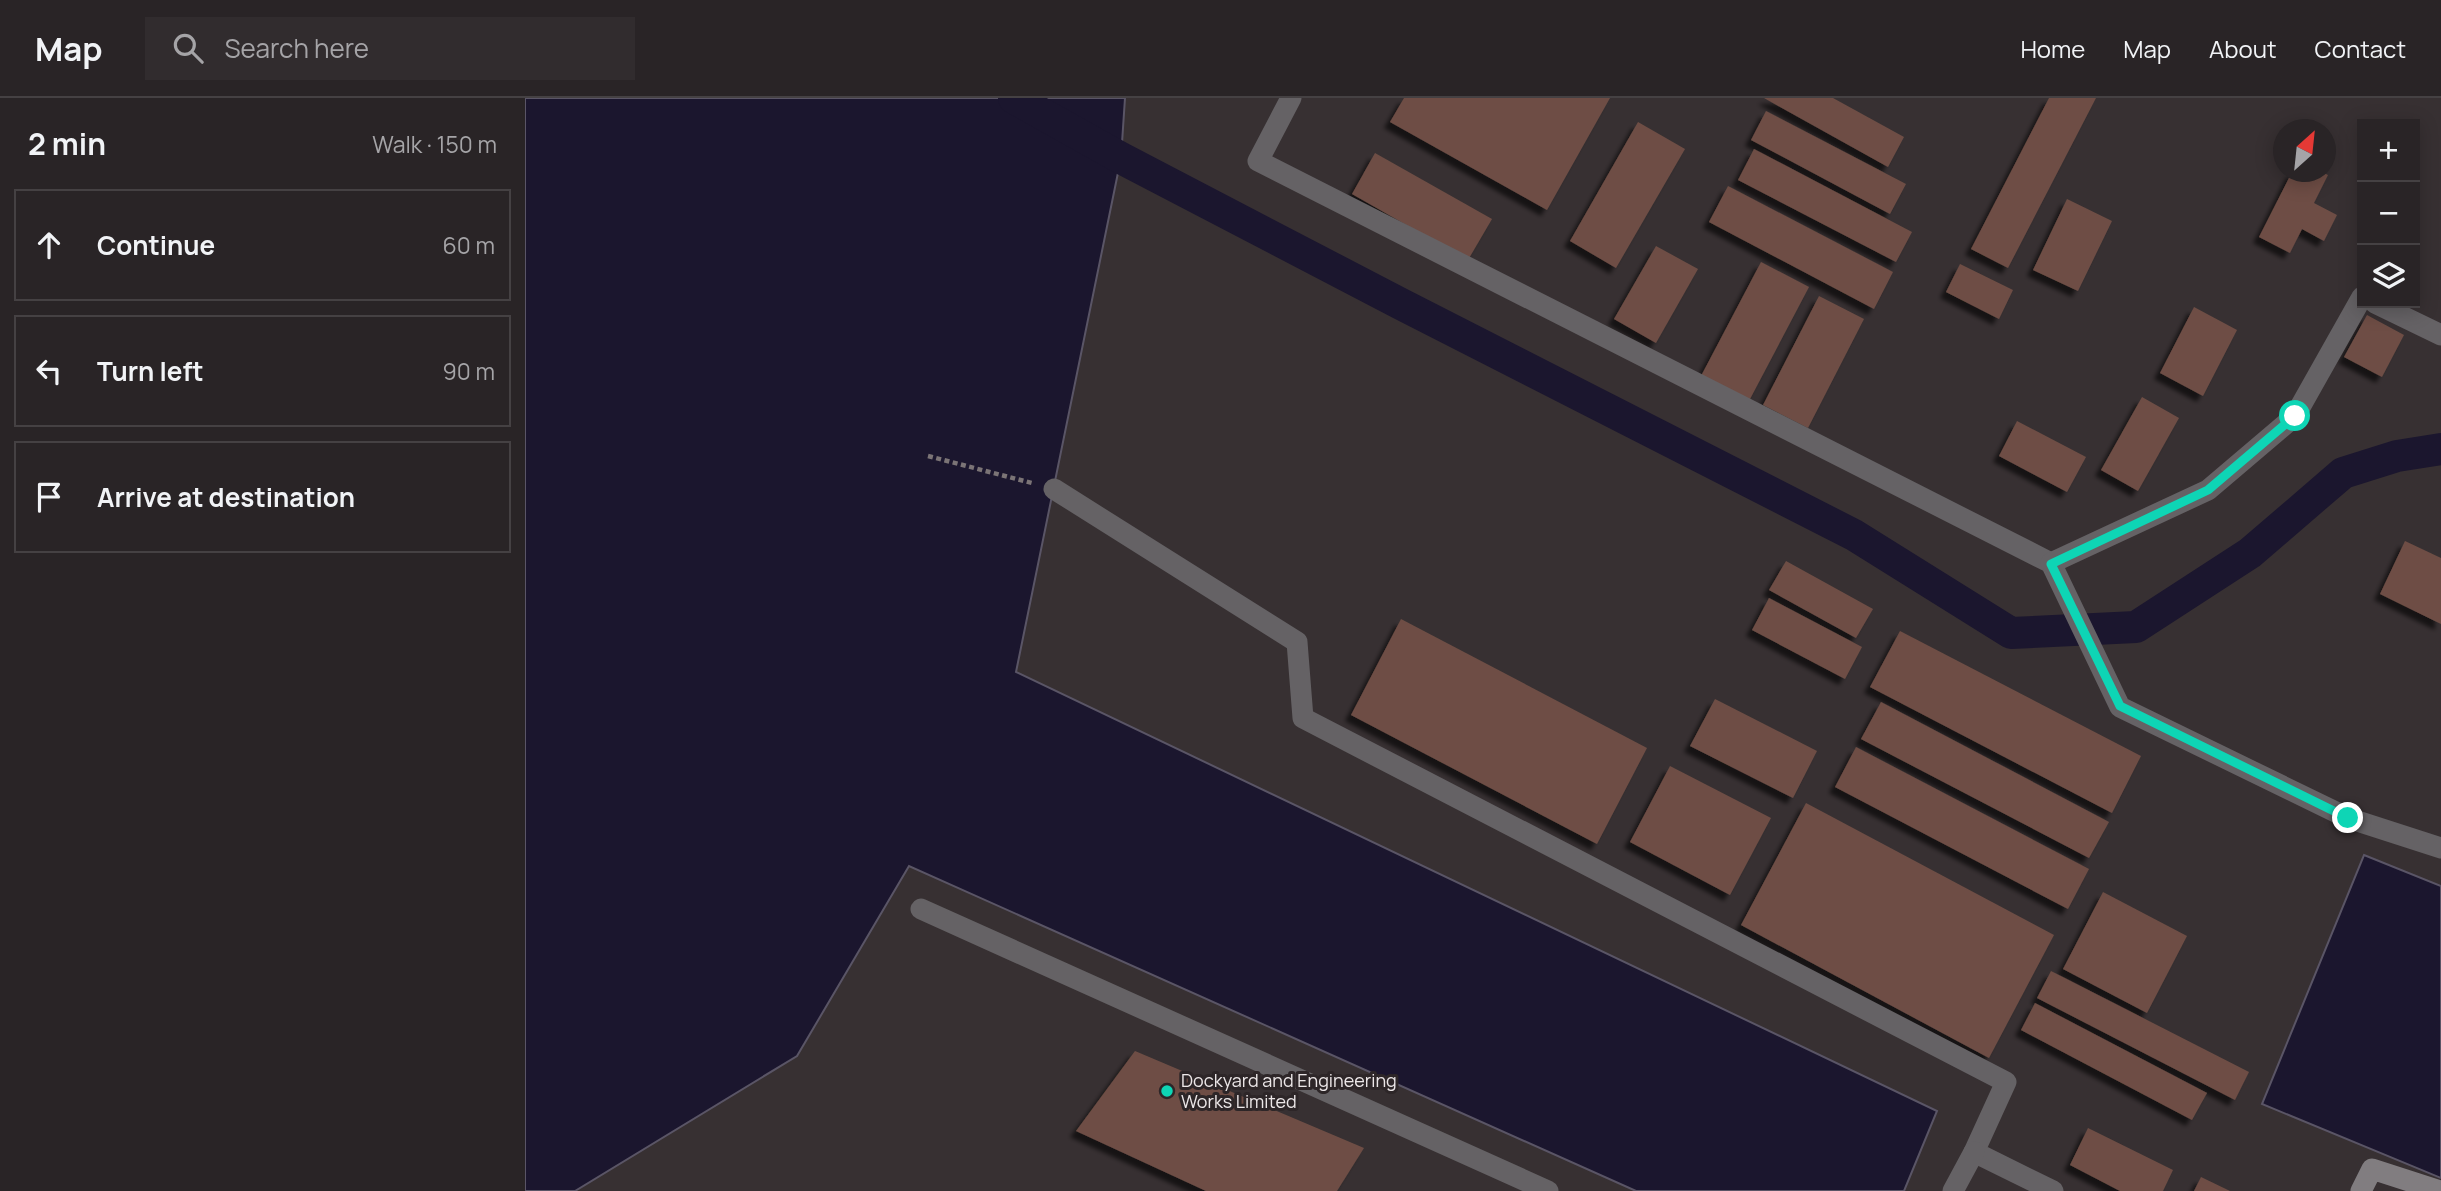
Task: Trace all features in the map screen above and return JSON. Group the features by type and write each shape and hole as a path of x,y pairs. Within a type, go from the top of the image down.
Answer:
{"street":[{"path":"1291,98 1258,161 2051,564 2120,706 2348,818 2441,848"},
{"path":"2051,564 2208,490 2295,416 2357,306"},
{"path":"2385,308 2441,335"},
{"path":"1053,489 1297,642 1303,718 2006,1082 1953,1191"},
{"path":"921,909 1548,1191"},
{"path":"1974,1152 2053,1191"},
{"path":"2361,1191 2372,1169 2440,1191"}],"path":[{"path":"927,456 1053,489"}],"shaded area":[{"path":"525,98 1125,98 1121,158 1016,672 1937,1111 1904,1191 1636,1191 909,866 797,1056 575,1191 525,1191"},
{"path":"2364,855 2441,886 2441,1178 2262,1104"}],"building":[{"path":"1404,98 1610,98 1547,210 1390,122"},
{"path":"1764,98 1833,98 1904,137 1888,167"},
{"path":"2049,98 2096,98 2008,268 1971,249"},
{"path":"1766,111 1906,184 1890,214 1751,140"},
{"path":"1638,122 1685,149 1616,268 1570,241"},
{"path":"1754,149 1912,232 1896,262 1738,180"},
{"path":"1375,153 1492,219 1468,260 1352,194"},
{"path":"2287,182 2324,182 2314,203 2337,215 2324,241 2302,229 2290,253 2259,237"},
{"path":"1728,186 1893,272 1874,309 1709,222"},
{"path":"2067,199 2112,221 2078,291 2033,270"},
{"path":"1656,246 1698,269 1656,343 1614,319"},
{"path":"1761,262 1809,287 1749,401 1701,376"},
{"path":"1960,264 2013,290 1999,319 1946,292"},
{"path":"1819,296 1864,319 1808,428 1763,405"},
{"path":"2194,307 2237,330 2203,396 2160,373"},
{"path":"2367,315 2404,335 2382,377 2344,357"},
{"path":"2142,397 2179,418 2138,491 2101,470"},
{"path":"2017,421 2086,457 2067,492 1999,456"},
{"path":"2405,541 2441,558 2441,624 2380,594"},
{"path":"1786,561 1873,609 1856,638 1769,590"},
{"path":"1769,598 1862,647 1845,679 1752,630"},
{"path":"1401,619 1647,748 1597,844 1351,715"},
{"path":"1900,631 2141,756 2112,813 1870,687"},
{"path":"1715,699 1817,751 1793,798 1690,746"},
{"path":"1881,702 2109,822 2089,858 1861,739"},
{"path":"1856,747 2089,869 2068,909 1835,787"},
{"path":"1670,766 1771,818 1730,895 1630,842"},
{"path":"1806,803 2054,935 1989,1058 1741,925"},
{"path":"2103,892 2187,936 2147,1013 2063,969"},
{"path":"2051,971 2249,1072 2235,1100 2037,998"},
{"path":"2035,1003 2207,1093 2192,1120 2021,1030"},
{"name":"Dockyard and Engineering Works Limited","path":"1135,1051 1364,1148 1337,1191 1206,1191 1076,1131"},
{"path":"2088,1128 2173,1170 2163,1191 2120,1191 2070,1165"},
{"path":"2201,1177 2230,1191 2194,1191"}],"waterway":[{"path":"1014,98 1121,158 1401,304 1854,535 2011,633 2136,627 2250,553 2343,473 2397,456 2441,449"}],"place":[{"name":"Dockyard and Engineering Works Limited","path":"1167,1091"}],"route":[{"path":"2295,416 2208,490 2051,564 2120,706 2348,818"}]}
